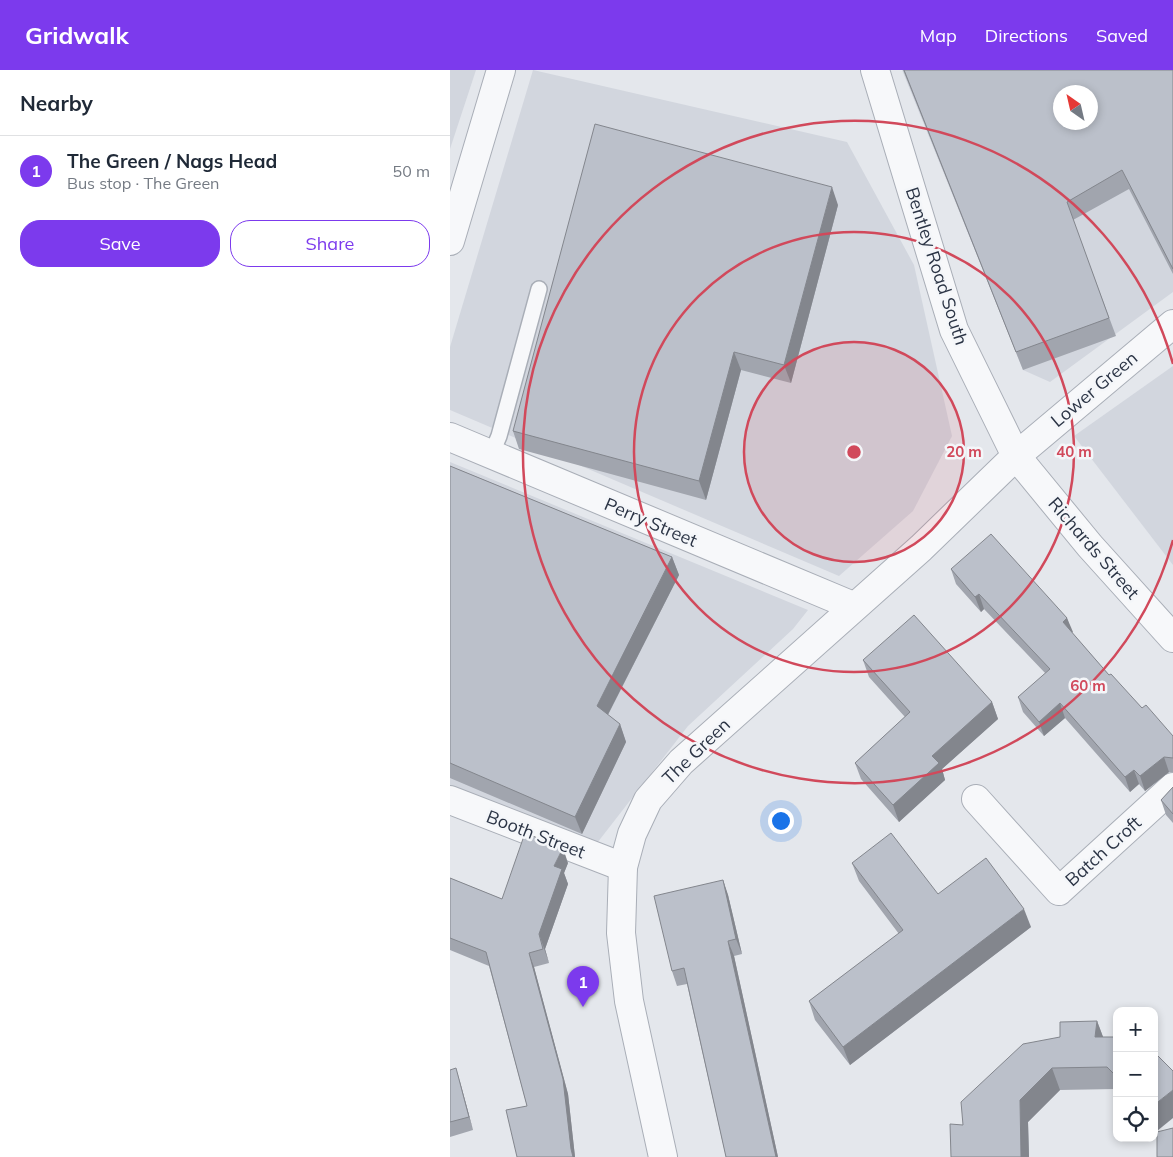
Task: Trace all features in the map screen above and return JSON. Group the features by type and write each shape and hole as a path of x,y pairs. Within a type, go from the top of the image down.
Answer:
{"street":[{"path":"450,240 501,70"},
{"name":"Bentley Road South","path":"875,70 954,330 1016,456"},
{"name":"Lower Green","path":"1016,456 1173,324"},
{"name":"Perry Street","path":"450,437 853,606"},
{"name":"The Green","path":"662,1157 629,1001 621,933 623,867 632,834 648,800 681,762 853,606 921,548 1016,456"},
{"name":"Richards Street","path":"1016,456 1090,546 1173,638"},
{"name":"Batch Croft","path":"976,799 1059,891 1173,787"},
{"name":"Booth Street","path":"451,804 623,867"}],"lane":[{"path":"491,455 499,436 539,289"}],"shaded area":[{"path":"450,70 476,70 450,149"},
{"path":"533,70 847,142 914,265 952,436 913,511 839,576 450,410 450,347"},
{"path":"902,70 1173,70 1173,292 1050,382 1023,370"},
{"path":"1173,366 1173,565 1074,436"},
{"path":"450,462 808,610 793,629 688,726 594,847 450,786"}],"building":[{"path":"904,70 1173,70 1173,269 1122,170 1067,202 1109,318 1016,352"},
{"path":"595,124 832,187 784,365 734,352 699,481 513,431"},
{"path":"450,466 672,557 597,706 620,724 575,817 450,763"},
{"path":"991,534 1067,618 1063,622 1109,675 1111,674 1142,708 1146,705 1173,736 1173,758 1164,757 1140,776 1134,770 1125,777 1060,703 1039,722 1018,697 1050,669 979,594 975,597 951,569"},
{"path":"914,615 992,702 932,756 939,763 893,805 855,763 910,712 863,660"},
{"path":"1173,787 1173,814 1161,800"},
{"path":"525,833 563,848 554,866 562,869 539,934 543,949 529,953 563,1079 573,1157 517,1157 506,1110 527,1106 486,952 450,938 450,878 502,899"},
{"path":"891,833 938,894 986,858 1024,909 843,1047 809,1001 903,930 852,863"},
{"path":"723,880 736,939 728,941 776,1157 726,1157 684,968 672,971 654,896"},
{"path":"1097,1021 1095,1037 1113,1037 1113,1073 1107,1067 1052,1068 1020,1100 1021,1157 951,1157 950,1124 963,1125 961,1102 1023,1044 1060,1037 1060,1022"},
{"path":"1158,1056 1173,1071 1173,1090 1158,1102"},
{"path":"456,1068 469,1117 450,1122 450,1070"},
{"path":"1173,1128 1173,1157 1157,1157 1158,1132"}],"place":[{"name":"The Green / Nags Head","path":"583,1007"}]}
